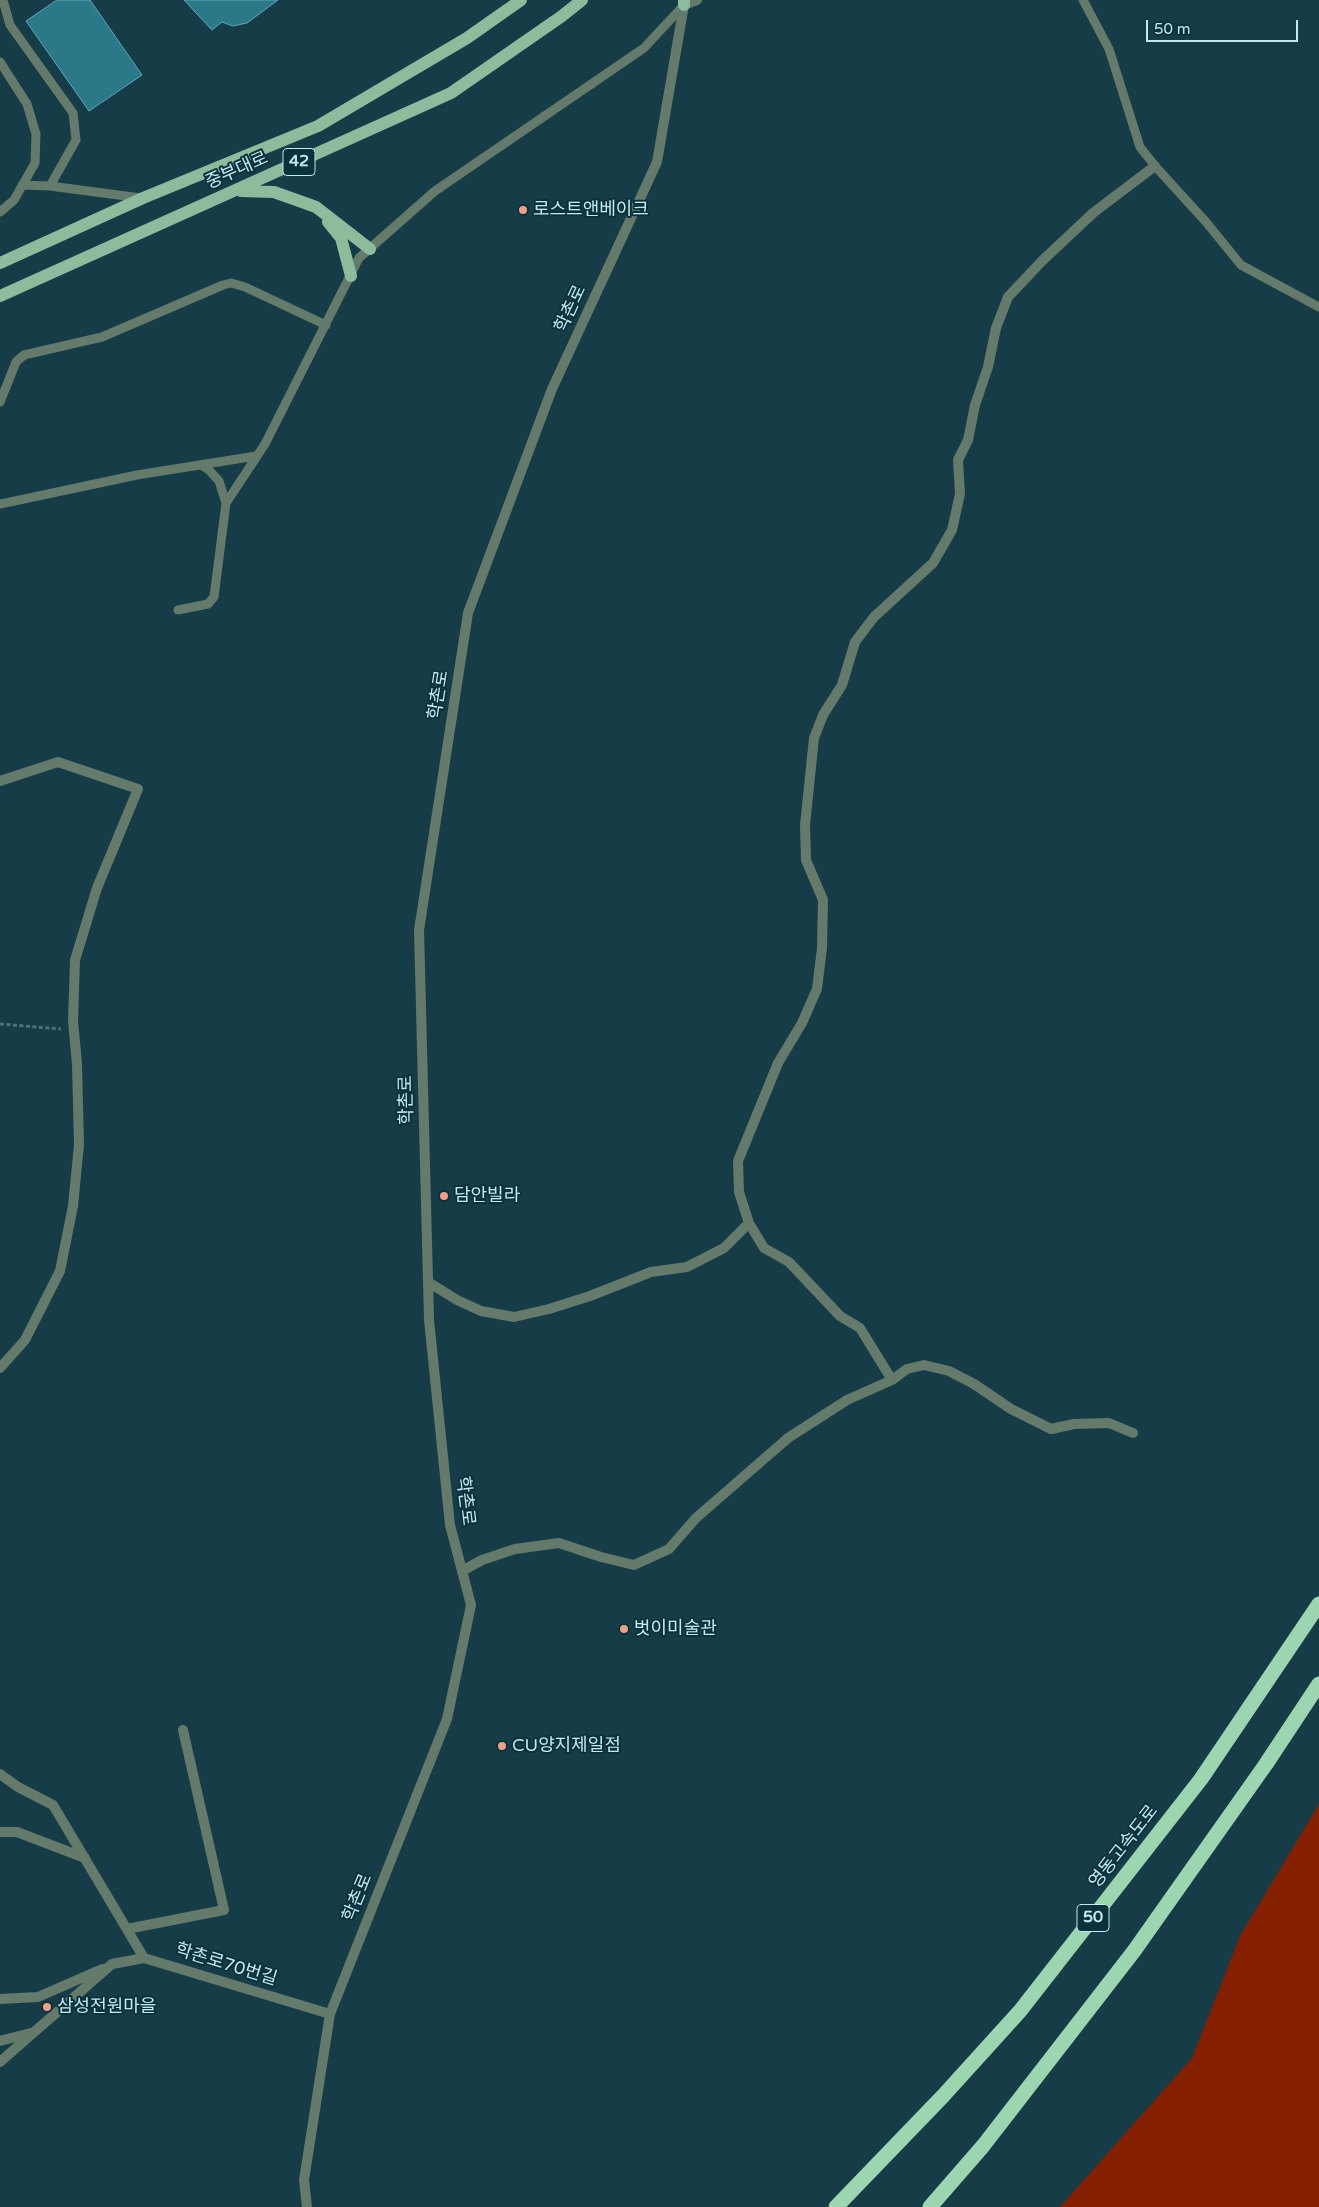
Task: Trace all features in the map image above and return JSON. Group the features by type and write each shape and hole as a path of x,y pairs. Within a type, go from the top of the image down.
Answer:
{"highway":[{"name":"영동고속도로","path":"836,2207 943,2096 1020,2011 1201,1779 1319,1604"},
{"path":"930,2207 983,2146 1134,1951 1266,1764 1319,1684"}],"main road":[{"name":"중부대로","path":"0,263 143,198 318,126 468,38 521,0"},
{"name":"중부대로","path":"0,296 236,191 451,92 562,16 582,0"},
{"path":"236,191 274,192 316,207 370,249"},
{"path":"316,207 341,238 351,276"}],"street":[{"path":"681,2 698,0"},
{"name":"학촌로","path":"307,2207 304,2180 330,2014 447,1719 471,1605 450,1525 429,1320 419,930 468,613 552,389 657,162 681,2"},
{"path":"892,1380 860,1328 840,1316 789,1262 764,1248 749,1223 739,1192 738,1161 778,1063 802,1023 816,989 822,948 823,900 806,860 805,826 814,738 823,714 842,685 855,642 874,617 933,563 952,530 960,494 958,460 968,440 975,405 988,367 996,328 1008,297 1042,261 1093,214 1155,166"},
{"path":"0,780 58,762 138,789 97,888 75,960 74,1030 77,1064 79,1146 73,1206 60,1272 25,1340 0,1368"},
{"path":"428,1282 457,1300 481,1310 514,1316 558,1306 651,1272 687,1267 724,1248 749,1223"},
{"path":"462,1571 482,1560 515,1549 559,1543 601,1557 634,1564 668,1549 696,1518 788,1438 846,1400 892,1380 907,1369 924,1365 949,1371 974,1384 1011,1409 1051,1429 1074,1424 1109,1423 1133,1434"},
{"path":"127,1929 224,1910 183,1730"},
{"path":"0,1774 18,1787 53,1805 144,1958"},
{"path":"0,1832 17,1832 85,1858"},
{"name":"학촌로70번길","path":"0,2000 38,1997 112,1964 144,1958 330,2014"},
{"path":"0,2062 112,1964"},
{"path":"0,2041 34,2032"}],"lane":[{"path":"3,0 10,25 74,113 76,140 50,186"},
{"path":"1083,0 1109,50 1140,146 1155,166 1206,222 1241,265 1319,307"},
{"path":"226,503 265,444 359,258 435,191 644,48 681,2"},
{"path":"0,62 27,104 36,134 35,163 14,200 0,212"},
{"path":"22,185 50,186 143,198"},
{"path":"0,402 16,362 24,355 102,337 231,283 245,287 326,325"},
{"path":"0,504 136,475 256,456"},
{"path":"178,610 208,604 214,597 226,503 219,481 209,470 201,465"}],"path":[{"path":"0,1024 74,1030"}],"shaded area":[{"path":"1319,1804 1319,2207 1060,2207 1192,2058 1240,1936"}],"building":[{"path":"57,0 90,0 142,75 89,111 26,21"},
{"path":"184,0 278,0 247,23 233,26 222,22 212,30"}],"place":[{"name":"로스트앤베이크","path":"523,210"},
{"name":"담안빌라","path":"444,1196"},
{"name":"벗이미술관","path":"624,1629"},
{"name":"CU양지제일점","path":"502,1746"},
{"name":"삼성전원마을","path":"47,2007"}]}
